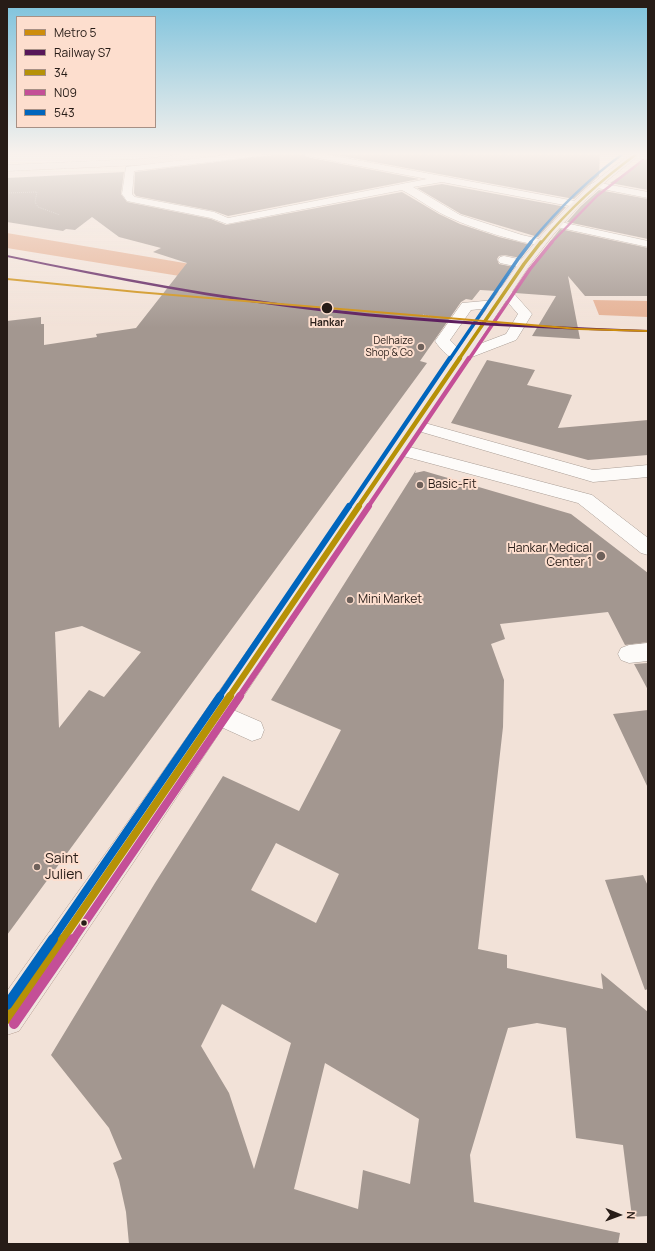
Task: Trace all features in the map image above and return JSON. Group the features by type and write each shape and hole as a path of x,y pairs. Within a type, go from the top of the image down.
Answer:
{"main road":[{"path":"7,1019 398,449 495,304 540,242 568,211"}],"street":[{"path":"195,211 214,215 227,221 277,211"},
{"path":"446,211 456,217 520,238 540,242"},
{"path":"556,224 648,244"},
{"path":"504,260 524,264"},
{"path":"495,304 467,306 442,341 459,357 511,337 525,314 504,292"},
{"path":"414,425 593,476 648,471"},
{"path":"427,452 436,438"},
{"path":"398,449 585,499 648,548"},
{"path":"585,499 593,476"},
{"path":"217,714 252,730"}],"path":[{"path":"50,211 60,215"}],"shaded area":[{"path":"7,233 208,267 198,279 7,248"},
{"path":"593,300 648,301 648,317 599,315"}],"building":[{"path":"7,211 173,211 211,219 226,225 299,211 435,211 460,224 499,237 531,245 521,258 504,255 499,256 497,259 499,264 514,267 497,291 480,290 472,300 466,299 461,302 420,361 427,363 7,935 7,321 41,317 41,324 44,324 44,345 97,337 96,334 136,328 187,263 153,252 161,248 119,237 92,217 75,230 66,229 63,231 7,222","holes":["82,626 141,652 104,697 89,690 59,728 55,632"]},
{"path":"215,211 252,211 228,216"},
{"path":"457,211 562,211 538,237"},
{"path":"576,211 648,211 648,239 567,222"},
{"path":"560,229 648,248 648,296 585,296 568,276 580,339 532,336 556,296 515,293 514,291 530,267"},
{"path":"487,360 535,370 527,385 572,395 558,428 648,420 648,455 588,460 451,423"},
{"path":"416,470 415,473 424,471 571,514 648,573 648,642 625,645 608,612 500,624 505,639 491,644 504,680 503,727 478,949 507,955 507,968 603,989 601,973 648,1012 648,1216 632,1217 623,1145 576,1138 566,1028 537,1023 508,1028 470,1155 474,1202 620,1233 618,1244 129,1244 126,1212 119,1180 113,1163 122,1159 109,1128 51,1055 155,883 223,776 299,811 341,730 271,700","holes":["276,843 339,874 316,923 251,890","222,1004 291,1043 254,1169 229,1093 201,1046","325,1063 419,1119 410,1184 363,1170 358,1209 294,1189"]},
{"path":"648,663 648,690 634,664"},
{"path":"648,710 648,788 613,714"},
{"path":"643,875 648,886 648,989 645,990 605,880"}],"metro line":[{"name":"5","path":"7,279 137,292 579,329 648,331"}],"rail line":[{"name":"S7","path":"7,256 110,277 179,289 327,311 556,328 648,331"}],"transit line":[{"name":"543","path":"7,1005 116,848 518,259 558,211"},
{"name":"34","path":"7,1019 123,853 524,264 549,233 569,211"},
{"name":"N09","path":"14,1024 130,858 530,269 555,238 581,211"}],"place":[{"name":"Hankar","path":"327,308"},
{"name":"Delhaize Shop & Go","path":"421,347"},
{"name":"Basic-Fit","path":"420,485"},
{"name":"Hankar Medical Center 1","path":"601,556"},
{"name":"Mini Market","path":"350,600"},
{"name":"Saint Julien","path":"37,867"}]}
